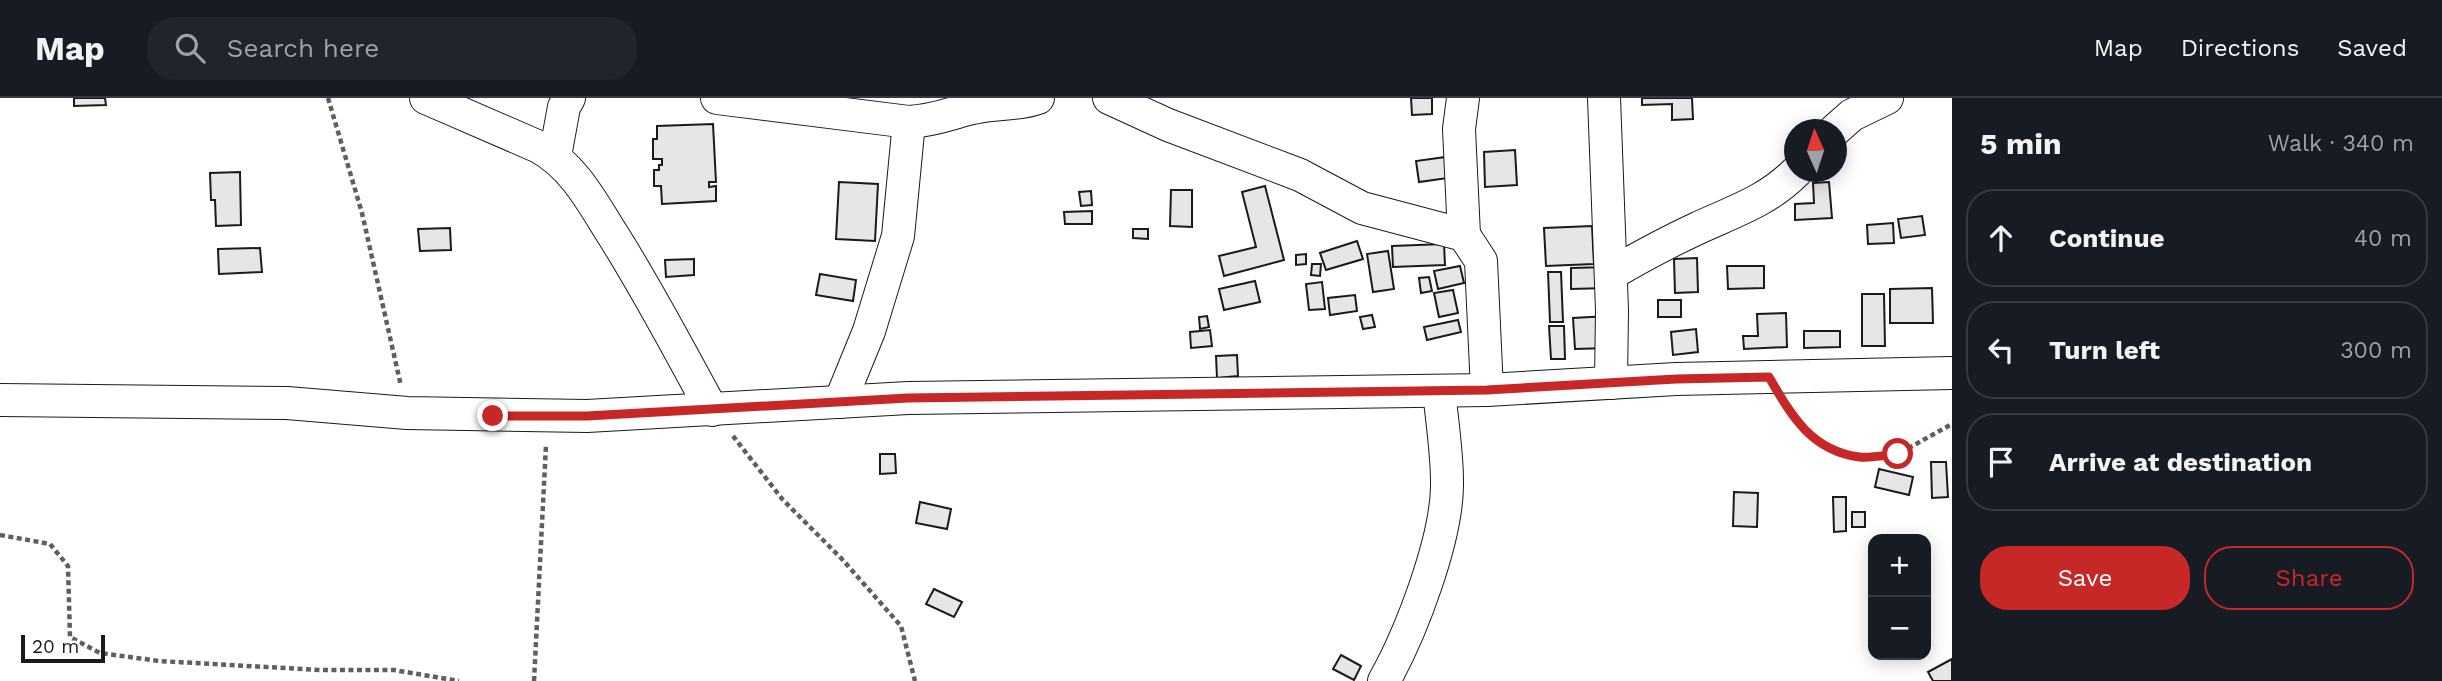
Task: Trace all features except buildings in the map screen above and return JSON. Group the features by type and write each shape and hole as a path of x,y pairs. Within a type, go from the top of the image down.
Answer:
{"street":[{"path":"426,98 555,156 579,183 637,273 712,411"},
{"path":"555,156 564,107 569,98"},
{"path":"717,98 909,122 933,120 974,107 1012,105 1038,98"},
{"path":"1109,98 1168,125 1300,175 1362,208 1464,235"},
{"path":"1463,98 1460,130 1464,235 1481,261 1487,390"},
{"path":"1604,98 1611,274 1611,383"},
{"path":"1847,119 1887,98"},
{"path":"840,402 869,331 898,236 909,122"},
{"path":"1611,274 1659,246 1754,204 1785,182"},
{"path":"0,400 287,403 407,413 548,416 712,411 908,398 1487,390 1676,379 1952,373"},
{"path":"1384,681 1395,662 1422,595 1442,529 1447,484 1439,391"}],"path":[{"path":"328,98 362,213 407,413"},
{"path":"1769,377 1799,426 1829,448 1860,457 1898,454 1952,424"},
{"path":"712,411 783,500 841,558 901,626 915,681"},
{"path":"534,681 548,416"},
{"path":"0,535 50,544 68,566 70,637 100,653 159,661 320,670 394,670 459,681"}],"route":[{"path":"493,416 587,416 712,411 908,398 1487,390 1676,379 1769,377 1799,426 1829,448 1860,457 1898,454"}]}
